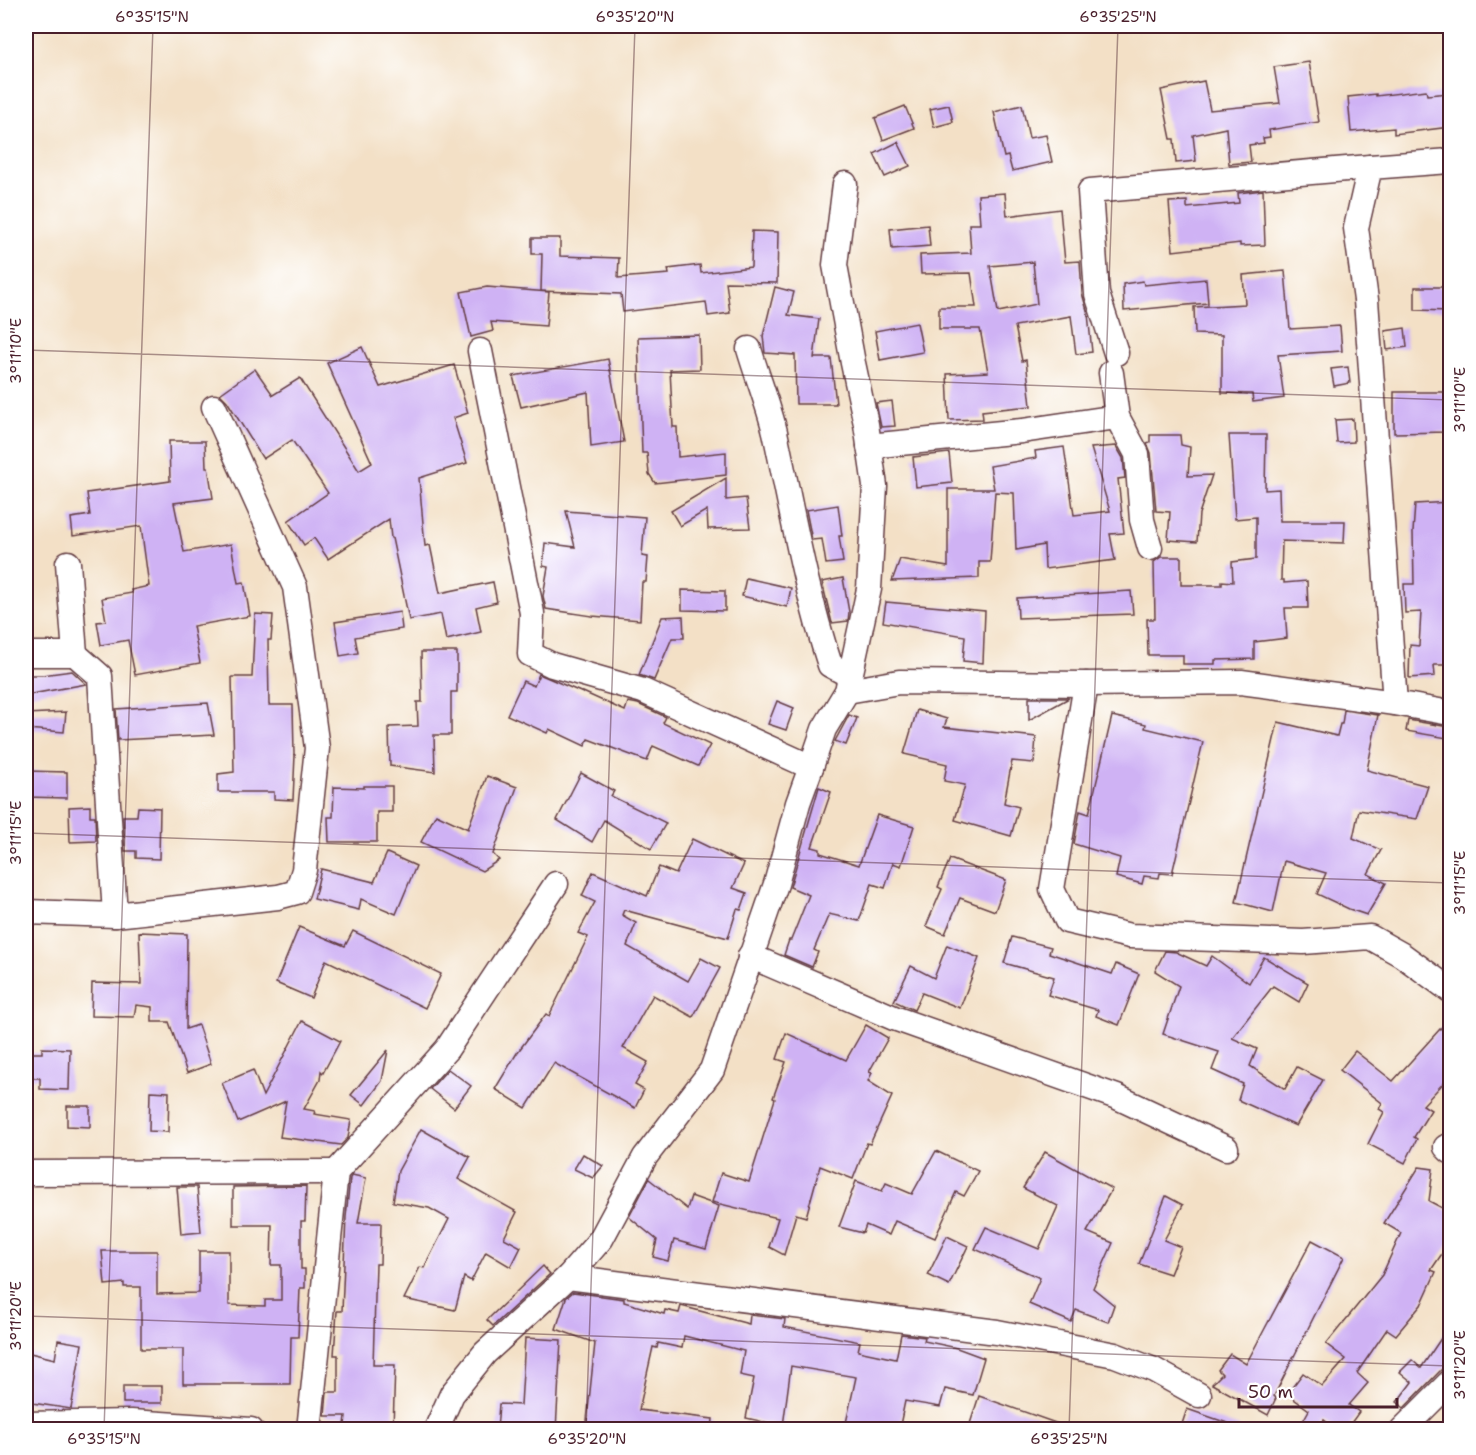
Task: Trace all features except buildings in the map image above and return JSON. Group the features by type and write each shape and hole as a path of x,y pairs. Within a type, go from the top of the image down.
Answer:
{"street":[{"path":"1150,548 1142,520 1137,454 1118,417 1114,363 1097,294 1090,191 1450,160"},
{"path":"1370,167 1356,228 1366,300 1395,703"},
{"path":"436,1430 452,1394 485,1353 568,1277 601,1239 645,1157 712,1070 776,884 798,803 824,729 848,683 869,589 875,486 835,265 845,184"},
{"path":"749,349 774,430 796,542 815,619 830,665 848,683 1241,682 1395,703 1450,713"},
{"path":"480,351 532,613 530,654 552,665 643,691 811,767"},
{"path":"26,912 115,915 278,897 297,892 304,870 317,748 296,587 214,407"},
{"path":"869,446 1022,431 1118,417"},
{"path":"68,563 75,654"},
{"path":"26,654 75,654 100,676 115,915"},
{"path":"1086,684 1052,889 1067,921 1130,936 1304,942 1370,937 1402,955 1450,990"},
{"path":"309,1430 336,1172 447,1049 556,884"},
{"path":"750,956 894,1018 1117,1097 1226,1148"},
{"path":"26,1173 336,1172"},
{"path":"568,1277 997,1332 1115,1355 1154,1370 1199,1395"},
{"path":"1402,1430 1450,1382"},
{"path":"26,1424 131,1422 251,1430"}]}
